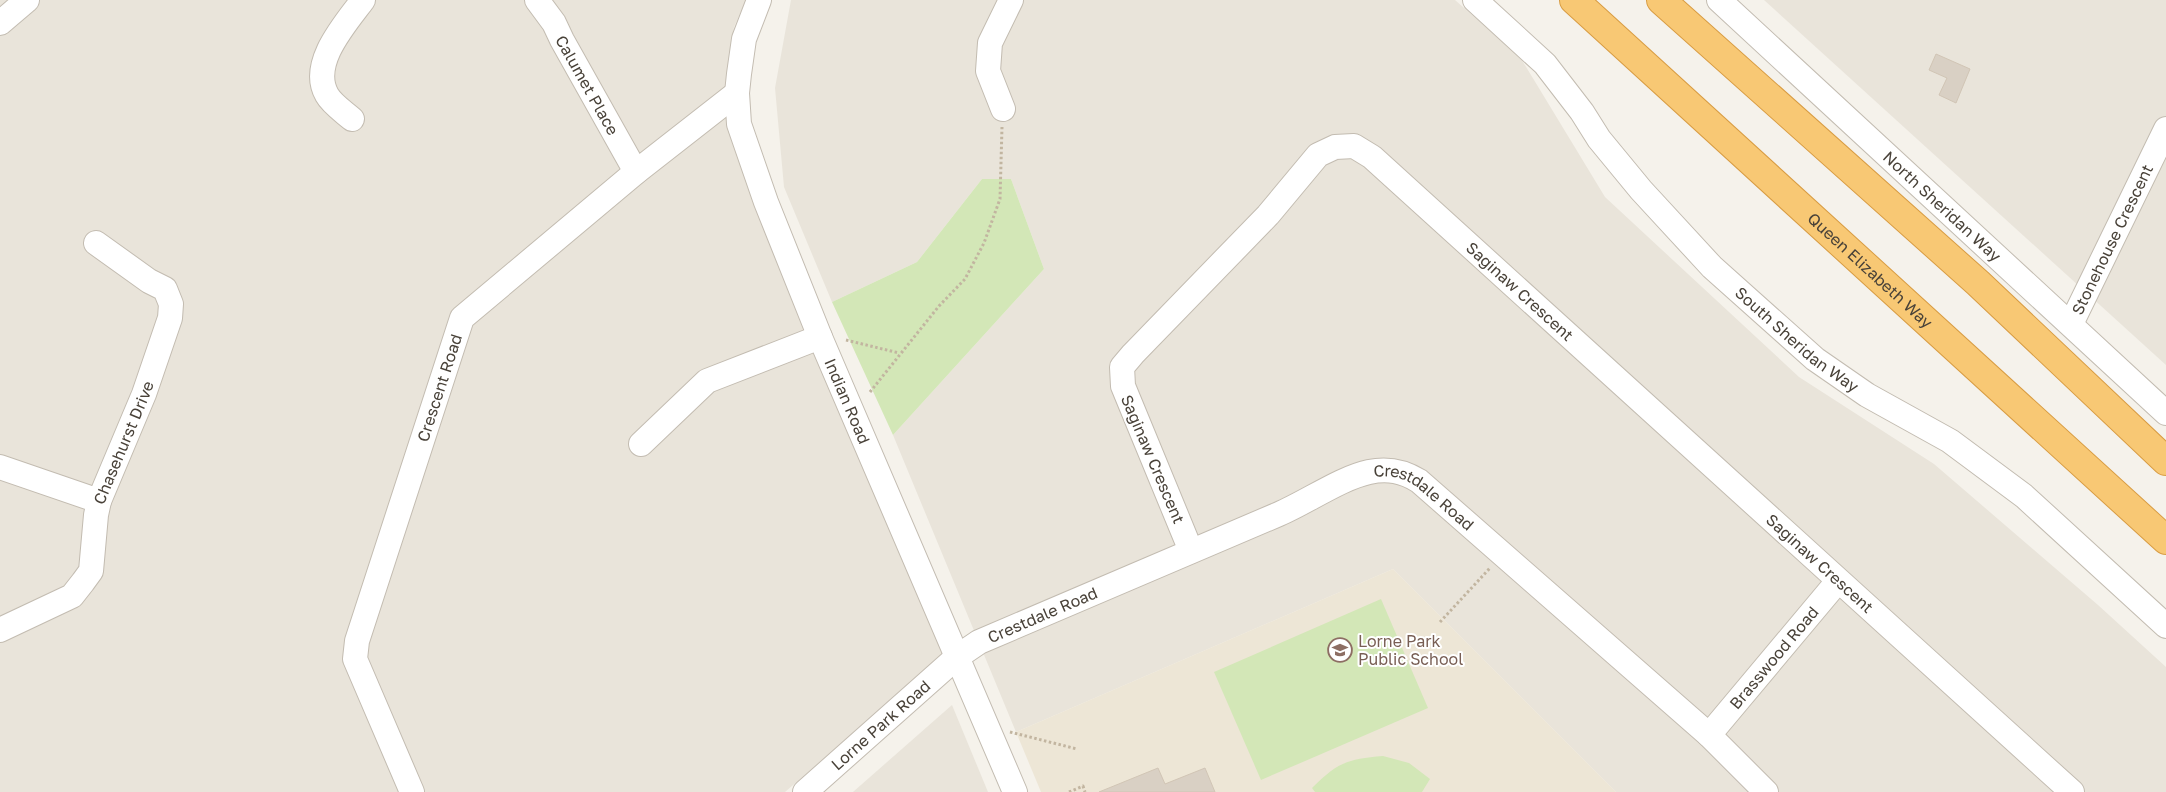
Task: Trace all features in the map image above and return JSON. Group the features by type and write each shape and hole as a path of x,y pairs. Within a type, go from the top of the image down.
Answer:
{"highway":[{"name":"Queen Elizabeth Way","path":"1574,0 2166,540"},
{"path":"1661,0 1978,283 2166,461"}],"street":[{"path":"0,23 27,0"},
{"path":"352,119 328,98 322,86 323,67 333,39 363,0"},
{"name":"Calumet Place","path":"538,0 554,23 636,172"},
{"name":"Indian Road","path":"759,0 744,39 737,93 739,124 766,202 820,337 1015,792"},
{"path":"1003,109 988,71 990,43 1011,0"},
{"name":"South Sheridan Way","path":"1475,0 1545,64 1582,112 1599,139 1641,190 1712,267 1815,359 1868,395 1950,441 2024,496 2166,626"},
{"name":"North Sheridan Way","path":"1719,0 2166,413"},
{"name":"Crescent Road","path":"412,792 355,658 357,641 462,318 636,172 737,93"},
{"name":"Stonehouse Crescent","path":"2071,324 2166,129"},
{"name":"Saginaw Crescent","path":"1191,551 1123,386 1122,368 1132,354 1268,215 1318,155 1335,147 1354,146 1372,158 2072,792"},
{"name":"Chasehurst Drive","path":"0,630 72,596 91,571 99,501 144,394 170,318 171,304 165,289 149,281 96,243"},
{"path":"641,444 707,381 820,337"},
{"path":"0,467 99,501"},
{"name":"Crestdale Road","path":"957,657 978,642 1294,508 1356,475 1370,472 1406,472 1419,480 1709,735 1766,792"},
{"name":"Brasswood Road","path":"1709,735 1838,581"},
{"name":"Lorne Park Road","path":"805,792 957,657"}],"path":[{"path":"870,392 938,306 965,279 984,243 1000,199 1003,109"},
{"path":"846,340 899,353"},
{"path":"1440,622 1503,553"},
{"path":"1010,732 1077,749"},
{"path":"1069,792 1083,786 1085,792"}],"shaded area":[{"path":"0,0 746,0 734,27 727,72 946,653 785,792 0,792"},
{"path":"791,0 1455,0 1520,57 1605,197 1799,377 1934,464 2098,605 2166,667 2166,792 1616,792 1393,569 1016,732 893,435 1044,269 1011,179 982,179 917,262 832,302 784,187 775,88"},
{"path":"1764,0 2166,0 2166,365"},
{"name":"Lorne Park Public School","path":"1393,569 1616,792 1041,792 1016,732"},
{"path":"952,705 988,792 853,792"}],"green space":[{"path":"982,179 1011,179 1044,269 893,435 832,302 917,262"},
{"path":"1381,599 1428,708 1261,780 1214,672"},
{"path":"1383,756 1409,763 1430,779 1422,792 1315,792 1312,788 1343,764 1360,759"}],"building":[{"path":"1936,54 1970,69 1956,103 1939,95 1947,78 1929,70"},
{"path":"1158,768 1165,784 1205,768 1215,792 1099,792"}],"place":[{"name":"Lorne Park Public School","path":"1340,650"}]}
